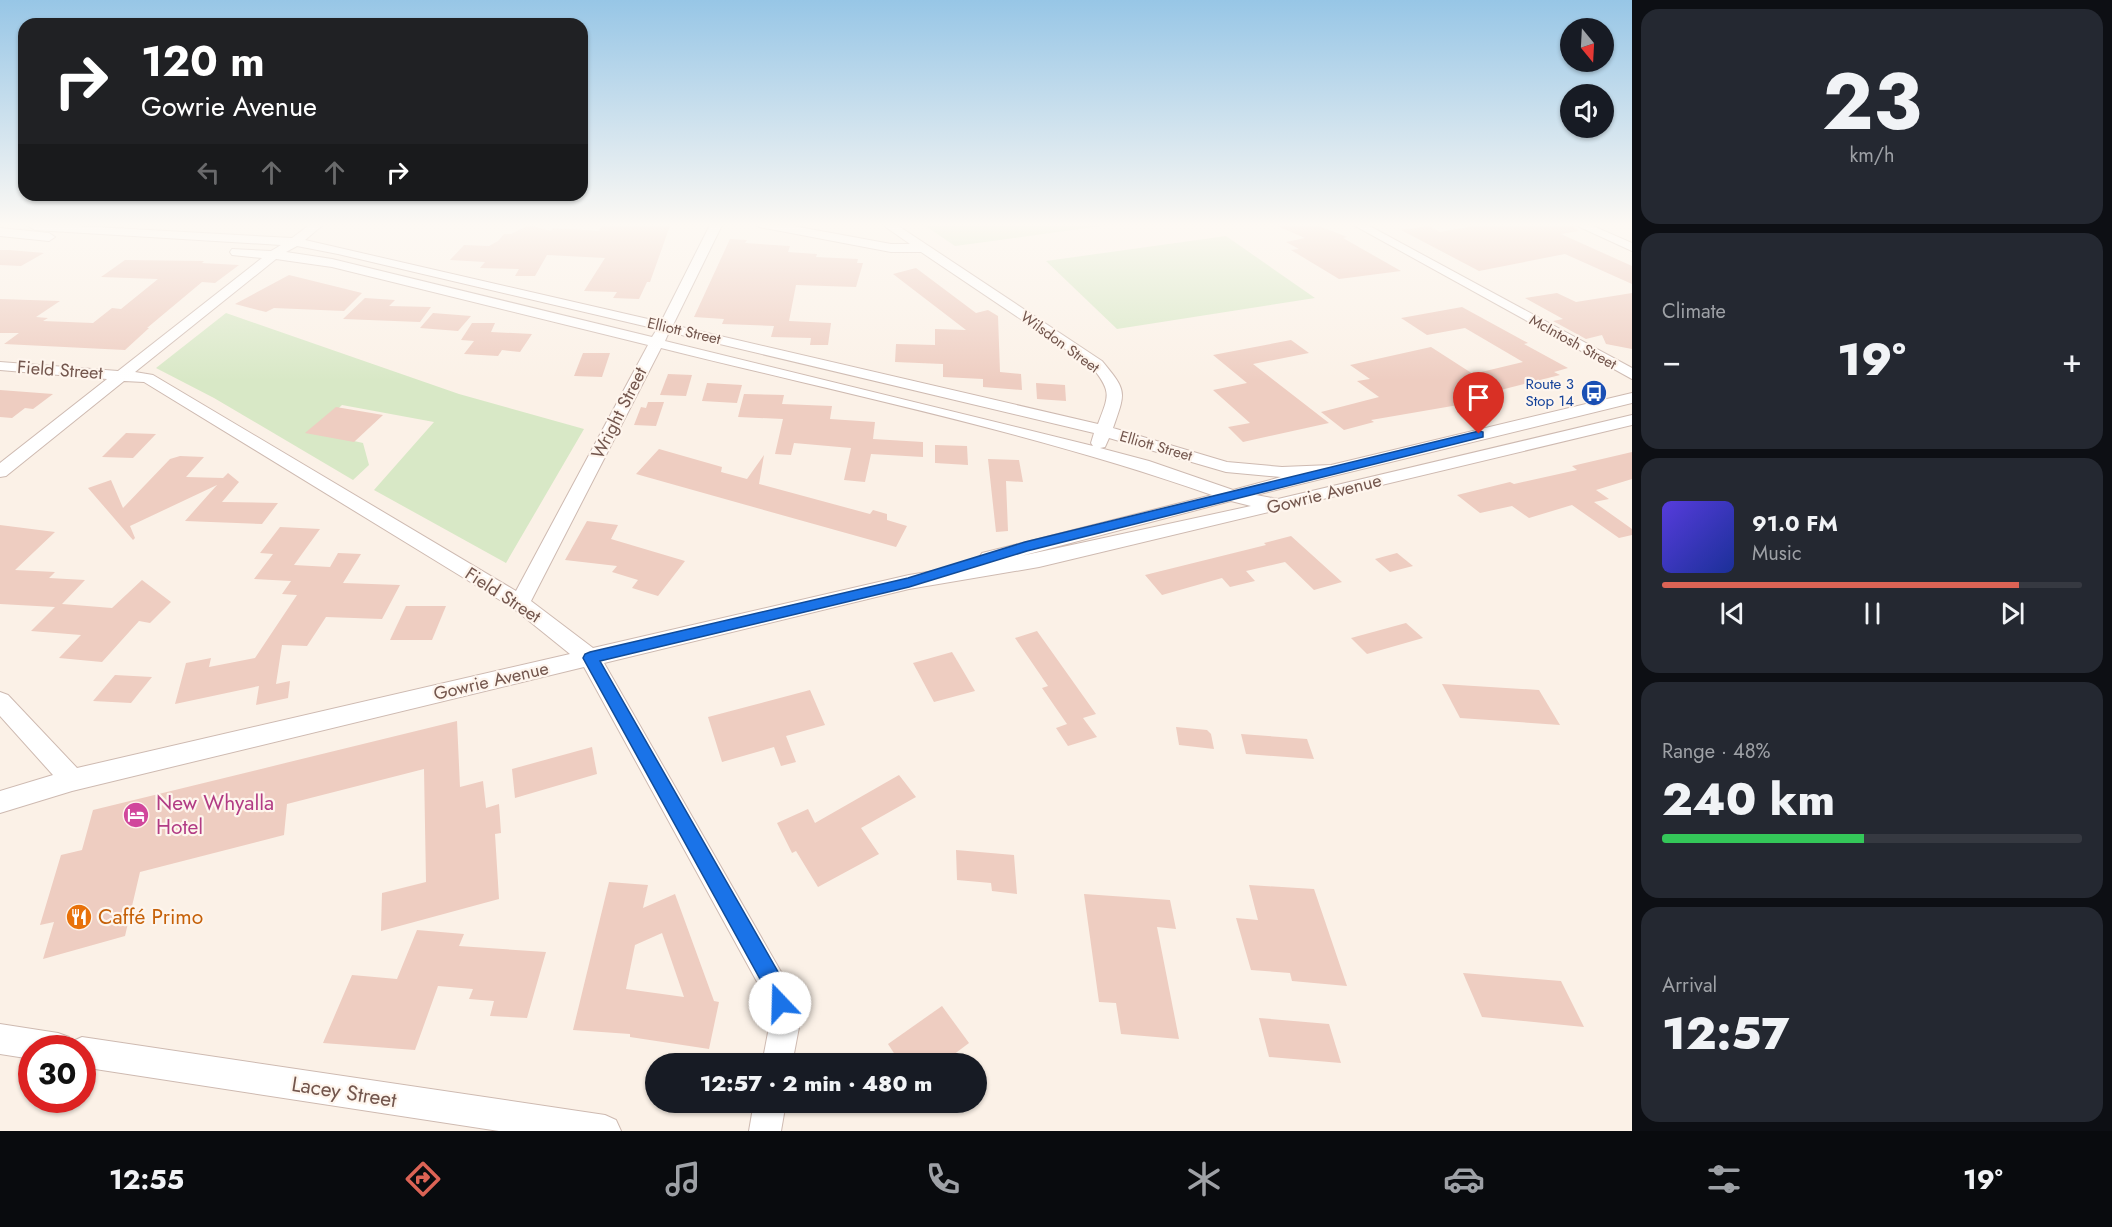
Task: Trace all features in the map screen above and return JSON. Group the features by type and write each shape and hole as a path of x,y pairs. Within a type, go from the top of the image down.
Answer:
{"street":[{"path":"0,472 247,276"},
{"name":"Elliott Street","path":"383,276 1095,452 1236,496 1279,505"},
{"name":"Elliott Street","path":"447,276 1105,432 1189,454 1226,467 1282,472 1333,470"},
{"name":"Wright Street","path":"520,603 691,276"},
{"name":"Wilsdon Street","path":"965,276 1097,364 1114,385 1114,402 1105,432 1095,452"},
{"name":"McIntosh Street","path":"1452,276 1632,374"},
{"name":"Field Street","path":"0,366 148,378 520,603 590,658 774,984 785,1022 779,1053"},
{"name":"Gowrie Avenue","path":"0,802 72,780 909,582 1025,547 1632,398"},
{"name":"Gowrie Avenue","path":"909,582 1039,560 1229,517 1632,420"},
{"path":"1189,454 1236,486 1236,496 1229,517"},
{"path":"1179,510 1190,497 1186,480"},
{"path":"0,701 72,780"},
{"name":"Gowrie Avenue","path":"0,788 72,780"},
{"path":"0,1039 18,1042"},
{"name":"Lacey Street","path":"96,1054 605,1131"},
{"path":"765,1131 768,1113"}],"green space":[{"path":"1061,276 1283,276 1315,298 1117,329"},
{"path":"226,313 459,394 584,429 506,563 374,490 434,422 342,405 314,432 363,443 369,465 353,480 214,398 156,368"}],"building":[{"path":"225,276 215,283 202,282 147,328 149,328 125,350 4,344 19,333 0,333 0,299 60,301 36,317 48,318 43,321 93,323 112,308 121,309 158,279 101,277"},
{"path":"288,276 362,293 344,311 274,308 266,312 235,304"},
{"path":"594,276 652,276 639,299 613,298 617,292 584,291"},
{"path":"713,276 859,276 856,287 796,285 789,321 831,323 828,345 810,345 811,338 771,337 774,326 722,324 724,319 694,317"},
{"path":"895,276 926,276 976,313 988,310 998,316 1000,372 1021,374 1022,390 983,387 983,379 943,377 943,364 895,362 896,344 935,345 935,329 966,330"},
{"path":"1334,276 1364,276 1339,279"},
{"path":"1614,276 1632,276 1632,284"},
{"path":"1557,293 1576,302 1632,293 1632,349 1606,344 1602,335 1586,339 1553,321 1563,319 1525,298"},
{"path":"365,298 395,300 389,306 431,307 420,322 343,319"},
{"path":"1462,307 1568,368 1554,372 1560,375 1485,394 1493,399 1371,420 1374,422 1344,430 1321,412 1379,397 1357,381 1370,379 1350,365 1431,347 1473,374 1523,362 1465,328 1427,335 1401,318"},
{"path":"433,313 471,316 458,331 420,328"},
{"path":"472,323 495,323 491,332 532,334 520,352 502,350 498,356 464,354 474,341 461,340"},
{"path":"1291,340 1309,353 1253,364 1329,423 1243,442 1228,427 1250,423 1213,390 1247,383 1213,355"},
{"path":"583,353 610,353 602,377 574,376"},
{"path":"668,374 692,375 686,396 660,395"},
{"path":"707,383 742,385 737,403 702,401"},
{"path":"1036,383 1065,385 1066,401 1037,399"},
{"path":"0,390 53,394 33,409 25,408 12,418 0,417"},
{"path":"744,394 784,395 782,404 832,406 830,419 875,422 873,439 923,442 923,457 871,454 865,482 844,480 851,448 794,443 791,455 775,454 783,419 738,417"},
{"path":"648,402 664,402 656,426 634,425 641,407 646,408"},
{"path":"336,407 383,415 354,442 305,433"},
{"path":"126,433 156,434 133,458 102,457"},
{"path":"935,445 967,446 968,465 935,463"},
{"path":"659,449 722,467 721,472 747,479 764,455 759,484 870,514 873,510 887,514 887,520 907,526 896,547 636,474"},
{"path":"1632,452 1632,479 1596,490 1609,499 1594,502 1632,529 1632,535 1619,538 1572,505 1529,518 1512,506 1480,513 1457,495 1510,482 1514,484 1577,470 1572,466"},
{"path":"180,456 204,457 186,477 223,478 228,473 239,482 222,502 278,503 262,524 185,521 217,485 130,526 135,538 133,540 88,488 111,480 123,508 170,459"},
{"path":"988,459 1019,460 1023,482 1006,481 1008,531 996,532"},
{"path":"587,521 618,525 611,539 685,561 658,596 632,588 638,580 612,572 617,566 565,560"},
{"path":"0,525 55,532 15,570 55,572 49,578 85,580 62,604 112,608 142,580 171,602 150,623 139,621 102,662 59,658 81,635 31,631 55,607 0,604"},
{"path":"280,527 320,529 294,565 330,567 338,553 361,554 343,583 400,585 382,619 326,617 307,646 282,645 276,684 290,681 288,698 256,705 259,686 175,704 186,663 211,658 209,667 255,658 297,595 282,594 291,581 254,579 273,554 260,553"},
{"path":"1291,536 1342,582 1314,590 1285,562 1246,571 1255,581 1230,587 1222,578 1162,595 1145,575 1266,545 1264,543"},
{"path":"1397,553 1413,566 1390,572 1375,559"},
{"path":"406,606 446,606 432,640 390,640"},
{"path":"1406,623 1423,638 1367,654 1351,638"},
{"path":"1037,631 1096,714 1083,718 1097,737 1068,746 1056,728 1067,724 1042,688 1048,686 1015,638"},
{"path":"952,652 975,691 934,702 913,663"},
{"path":"115,675 152,677 131,703 93,701"},
{"path":"1442,684 1539,690 1560,725 1460,718"},
{"path":"810,690 825,725 786,736 796,762 781,766 774,747 722,762 708,717"},
{"path":"457,721 460,787 483,781 486,808 499,804 501,833 495,834 499,899 381,931 382,893 426,882 424,769 287,804 284,835 140,872 125,936 43,959 54,922 40,925 61,855 82,850 93,810"},
{"path":"1176,727 1207,730 1211,734 1214,749 1179,745"},
{"path":"1241,734 1307,739 1314,759 1246,754"},
{"path":"592,747 597,774 515,798 512,769"},
{"path":"899,775 916,797 861,828 879,854 818,887 796,851 792,853 777,823 808,809 815,823"},
{"path":"956,850 1014,855 1017,894 992,891 991,883 957,880"},
{"path":"609,882 648,885 643,908 675,894 714,1001 719,1002 709,1049 630,1037 630,1034 573,1030","holes":["662,933 684,997 626,989 635,945"]},
{"path":"1249,885 1314,889 1347,986 1292,981 1290,973 1251,970 1236,918 1258,920"},
{"path":"1084,894 1170,900 1176,929 1157,927 1179,1039 1121,1034 1116,1003 1099,1002"},
{"path":"417,930 464,934 459,946 546,952 527,1018 490,1016 494,1001 469,999 473,989 438,986 415,1050 323,1043 352,975 397,979"},
{"path":"1463,973 1561,981 1584,1027 1482,1017"},
{"path":"942,1006 969,1043 956,1053 894,1053 888,1044"},
{"path":"1259,1018 1329,1024 1341,1063 1269,1057"}],"place":[{"name":"Route 3 Stop 14","path":"1594,393"},
{"name":"New Whyalla Hotel","path":"136,815"},
{"name":"Caffé Primo","path":"79,917"}],"route":[{"path":"780,1003 774,984 590,658 909,582 1025,547 1479,434"}]}
